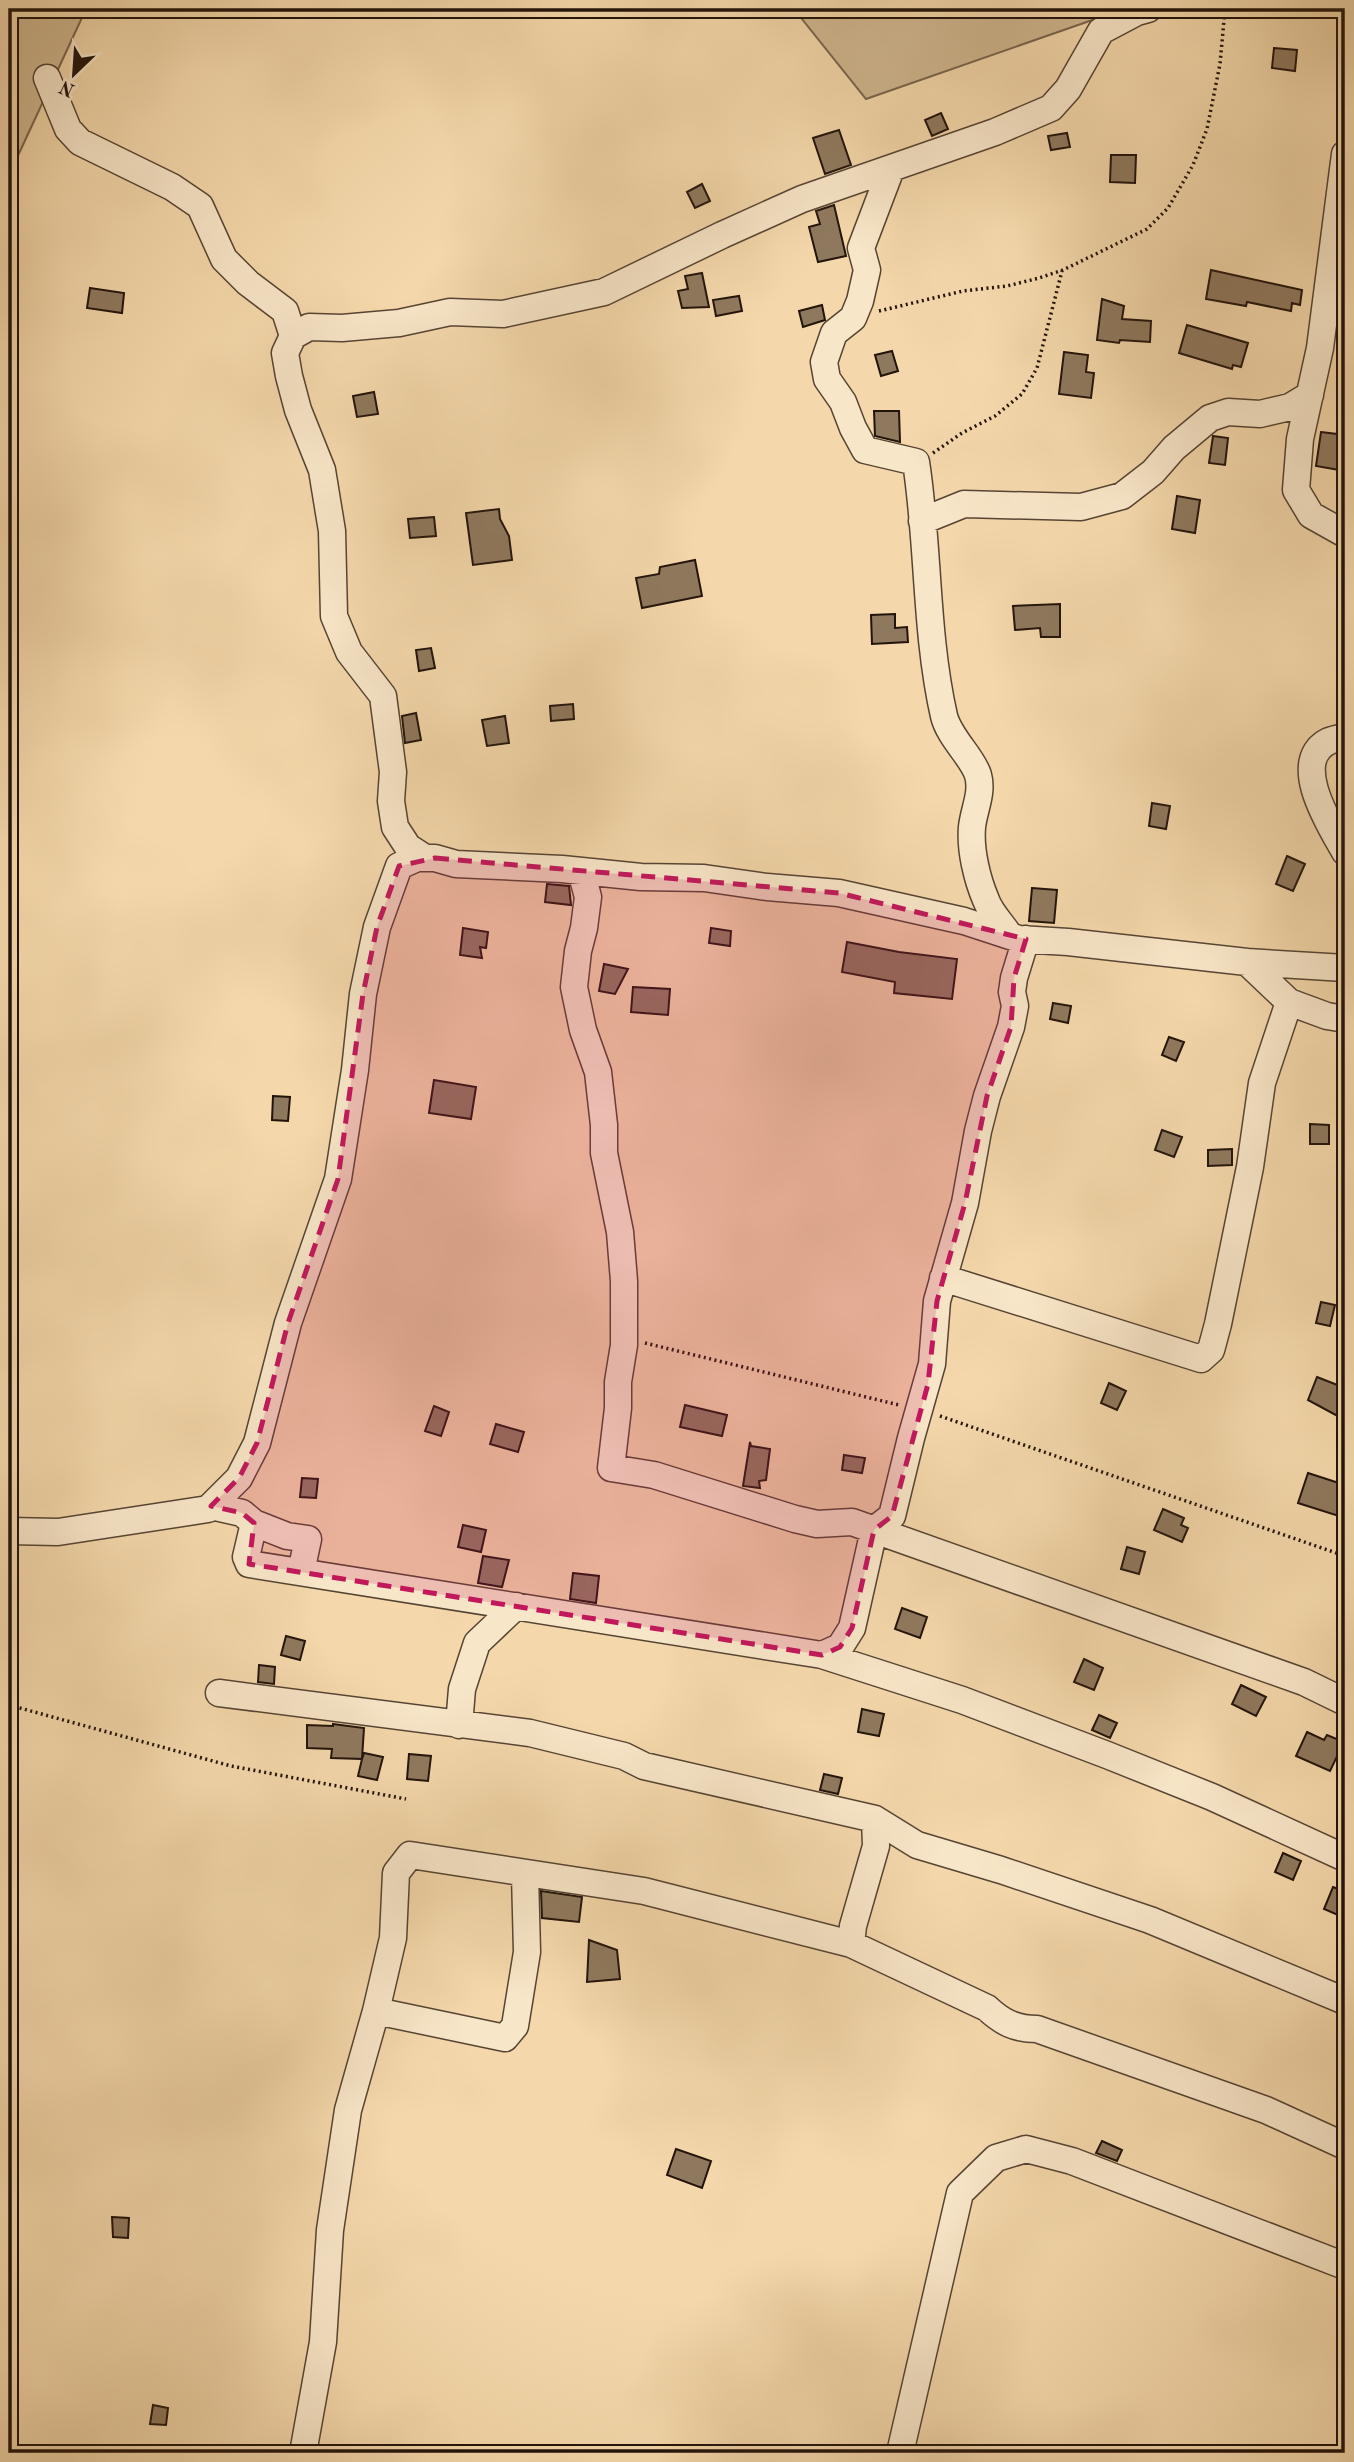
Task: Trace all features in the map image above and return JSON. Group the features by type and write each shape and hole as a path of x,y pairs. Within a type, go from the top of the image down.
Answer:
{"street":[{"path":"425,858 408,847 395,827 391,801 393,772 383,696 349,652 334,616 332,531 321,470 298,410 285,353 293,336 309,327 342,328 398,323 450,312 503,314 604,292 722,234 803,199 995,132 1051,108 1068,89 1101,32 1137,12 1148,9"},
{"path":"47,78 68,129 80,142 172,187 200,206 224,259 248,283 285,311 293,336"},
{"path":"1345,154 1320,348 1300,439 1296,490 1311,515 1345,534"},
{"path":"822,1655 840,1647 852,1628 889,1528 932,1364 937,1301 965,1203 978,1131 1011,1027 1015,1006 1012,992 1018,937 986,902 975,861 972,828 980,790 978,773 962,752 945,720 932,640 916,463 865,450 843,402 827,379 824,362 834,333 853,318 860,301 867,270 860,248 891,169"},
{"path":"922,520 964,504 1081,507 1122,496 1153,472 1174,449 1210,418 1228,412 1260,414 1290,407 1310,395"},
{"path":"1260,414 1281,430 1298,463"},
{"path":"1345,737 1328,742 1315,754 1311,778 1323,814 1345,852"},
{"path":"9,1531 58,1532 208,1509 239,1478 257,1443 288,1323 338,1179 355,1070 363,994 377,928 399,866 417,858 435,858 456,864 641,877 704,878 768,887 839,892 964,921 1018,937 1247,962 1345,968"},
{"path":"581,871 588,897 574,986 583,1030 598,1072 604,1153 620,1233 624,1338 611,1468 654,1475 817,1524 852,1522 889,1528 1304,1682 1345,1702"},
{"path":"1247,962 1289,1002 1327,1016 1345,1019"},
{"path":"943,1278 1201,1359 1210,1350 1218,1324 1250,1167 1262,1083 1289,1002"},
{"path":"211,1506 242,1513 254,1523 287,1536 308,1539 301,1572"},
{"path":"254,1523 246,1557 249,1563 822,1655 962,1700 1095,1750 1212,1797 1345,1857"},
{"path":"459,1725 462,1689 477,1643 516,1606"},
{"path":"219,1693 530,1733 624,1756 644,1766 875,1819 918,1845 1150,1920 1345,2001"},
{"path":"851,1944 853,1926 876,1846 875,1819"},
{"path":"303,2453 324,2342 330,2230 348,2110 393,1938 396,1873 410,1855 644,1891 851,1944 987,2008 1000,2020 1020,2029 1037,2029 1253,2106 1345,2146"},
{"path":"376,2011 505,2038 515,2026 527,1952 524,1874"},
{"path":"900,2453 960,2193 996,2158 1026,2149 1072,2161 1345,2266"}],"path":[{"path":"853,318 963,292 1007,286 1063,270 1147,229 1168,208 1193,165 1207,129 1220,64 1225,9"},
{"path":"916,463 962,433 995,416 1022,394 1037,368 1063,270"},
{"path":"624,1338 919,1410 1345,1556"},
{"path":"9,1705 231,1766 406,1798"}],"highlighted area":[{"path":"435,858 839,893 1026,939 1014,978 1011,1027 987,1096 965,1203 937,1301 928,1384 892,1516 874,1530 852,1628 840,1647 822,1655 249,1564 254,1523 242,1513 211,1506 239,1478 257,1443 288,1323 338,1179 363,994 377,927 399,866"}],"shaded area":[{"path":"9,9 86,9 9,175"},
{"path":"794,9 1124,9 866,99"}],"building":[{"path":"1274,48 1297,50 1295,71 1272,68"},
{"path":"941,113 948,129 932,136 925,120"},
{"path":"839,130 851,165 825,174 813,138"},
{"path":"1067,133 1070,147 1051,150 1048,136"},
{"path":"1111,155 1136,155 1135,183 1110,182"},
{"path":"702,184 710,201 695,208 687,192"},
{"path":"834,205 846,256 818,262 809,227 820,224 816,211"},
{"path":"1211,270 1302,290 1300,305 1292,303 1291,311 1247,302 1246,306 1206,299"},
{"path":"702,273 709,307 682,308 678,291 688,289 685,276"},
{"path":"90,288 124,293 122,313 87,308"},
{"path":"739,296 742,311 716,316 713,300"},
{"path":"1102,299 1124,306 1122,319 1151,321 1150,342 1120,340 1119,343 1097,340"},
{"path":"822,305 825,320 803,327 799,311"},
{"path":"1187,325 1248,343 1241,367 1233,365 1232,369 1179,353"},
{"path":"892,351 898,371 881,376 875,355"},
{"path":"1064,352 1088,355 1086,372 1094,373 1091,398 1059,394"},
{"path":"374,392 378,414 357,417 353,396"},
{"path":"874,411 899,411 900,442 875,436"},
{"path":"1321,432 1345,435 1345,471 1316,466"},
{"path":"1213,436 1228,438 1225,465 1209,463"},
{"path":"1177,496 1200,500 1195,533 1172,529"},
{"path":"499,509 500,519 509,536 512,560 473,565 466,513"},
{"path":"434,517 436,536 410,538 408,519"},
{"path":"695,560 702,596 642,608 636,578 659,574 660,567"},
{"path":"1060,604 1060,637 1041,637 1040,628 1015,630 1013,606"},
{"path":"895,614 895,628 907,627 908,642 872,644 871,615"},
{"path":"431,648 435,668 419,671 416,650"},
{"path":"573,704 574,719 551,721 550,706"},
{"path":"416,713 421,740 405,743 402,716"},
{"path":"505,716 509,743 487,746 482,720"},
{"path":"1152,803 1170,806 1166,829 1149,826"},
{"path":"1287,856 1305,864 1293,891 1276,884"},
{"path":"547,884 569,886 571,905 545,902"},
{"path":"1032,888 1057,890 1054,923 1029,921"},
{"path":"463,928 488,932 486,948 480,947 482,958 460,955"},
{"path":"711,928 731,931 730,946 709,943"},
{"path":"847,942 957,959 952,999 894,993 895,982 842,972"},
{"path":"604,964 628,969 615,994 599,991"},
{"path":"633,987 670,989 668,1015 631,1012"},
{"path":"1053,1003 1071,1006 1068,1023 1050,1019"},
{"path":"1169,1037 1184,1042 1176,1061 1162,1055"},
{"path":"434,1080 476,1087 471,1119 429,1113"},
{"path":"273,1096 290,1097 288,1121 272,1120"},
{"path":"1310,1124 1329,1125 1329,1144 1310,1144"},
{"path":"1162,1130 1182,1137 1174,1157 1155,1150"},
{"path":"1232,1149 1232,1165 1208,1166 1208,1150"},
{"path":"1321,1302 1335,1305 1330,1326 1316,1323"},
{"path":"1317,1377 1345,1388 1345,1420 1308,1400"},
{"path":"1109,1383 1126,1391 1117,1410 1101,1403"},
{"path":"685,1405 727,1415 722,1436 680,1427"},
{"path":"434,1406 449,1412 441,1436 425,1431"},
{"path":"496,1424 524,1432 518,1452 490,1444"},
{"path":"750,1442 751,1446 770,1449 766,1480 759,1481 760,1488 743,1486"},
{"path":"844,1455 865,1458 862,1473 842,1470"},
{"path":"1308,1473 1345,1485 1345,1518 1298,1503"},
{"path":"302,1478 318,1479 316,1498 300,1497"},
{"path":"1163,1509 1184,1518 1181,1525 1188,1528 1182,1542 1154,1530"},
{"path":"463,1525 486,1530 481,1552 458,1547"},
{"path":"1127,1547 1145,1552 1139,1574 1121,1569"},
{"path":"483,1556 509,1560 502,1587 478,1583"},
{"path":"573,1573 599,1576 596,1603 570,1599"},
{"path":"902,1608 927,1617 920,1638 895,1629"},
{"path":"286,1636 305,1641 300,1660 281,1655"},
{"path":"1084,1659 1103,1668 1094,1690 1074,1682"},
{"path":"259,1665 275,1667 274,1684 258,1682"},
{"path":"1241,1685 1266,1697 1256,1716 1232,1704"},
{"path":"862,1709 884,1714 879,1736 858,1732"},
{"path":"1099,1715 1117,1723 1110,1738 1092,1730"},
{"path":"333,1724 364,1728 362,1759 331,1758 332,1749 307,1748 307,1725"},
{"path":"1307,1732 1324,1740 1327,1735 1344,1742 1330,1771 1296,1756"},
{"path":"364,1753 383,1757 377,1780 358,1776"},
{"path":"409,1754 431,1756 428,1781 407,1779"},
{"path":"824,1774 842,1778 838,1794 820,1790"},
{"path":"1283,1853 1301,1861 1293,1880 1275,1872"},
{"path":"1333,1887 1345,1892 1345,1918 1324,1909"},
{"path":"541,1891 582,1897 579,1922 542,1918"},
{"path":"589,1940 617,1950 620,1979 587,1982"},
{"path":"1102,2141 1122,2150 1117,2161 1096,2153"},
{"path":"676,2149 711,2161 702,2188 667,2175"},
{"path":"112,2217 129,2218 128,2238 113,2237"},
{"path":"153,2405 168,2408 166,2425 150,2424"}]}
